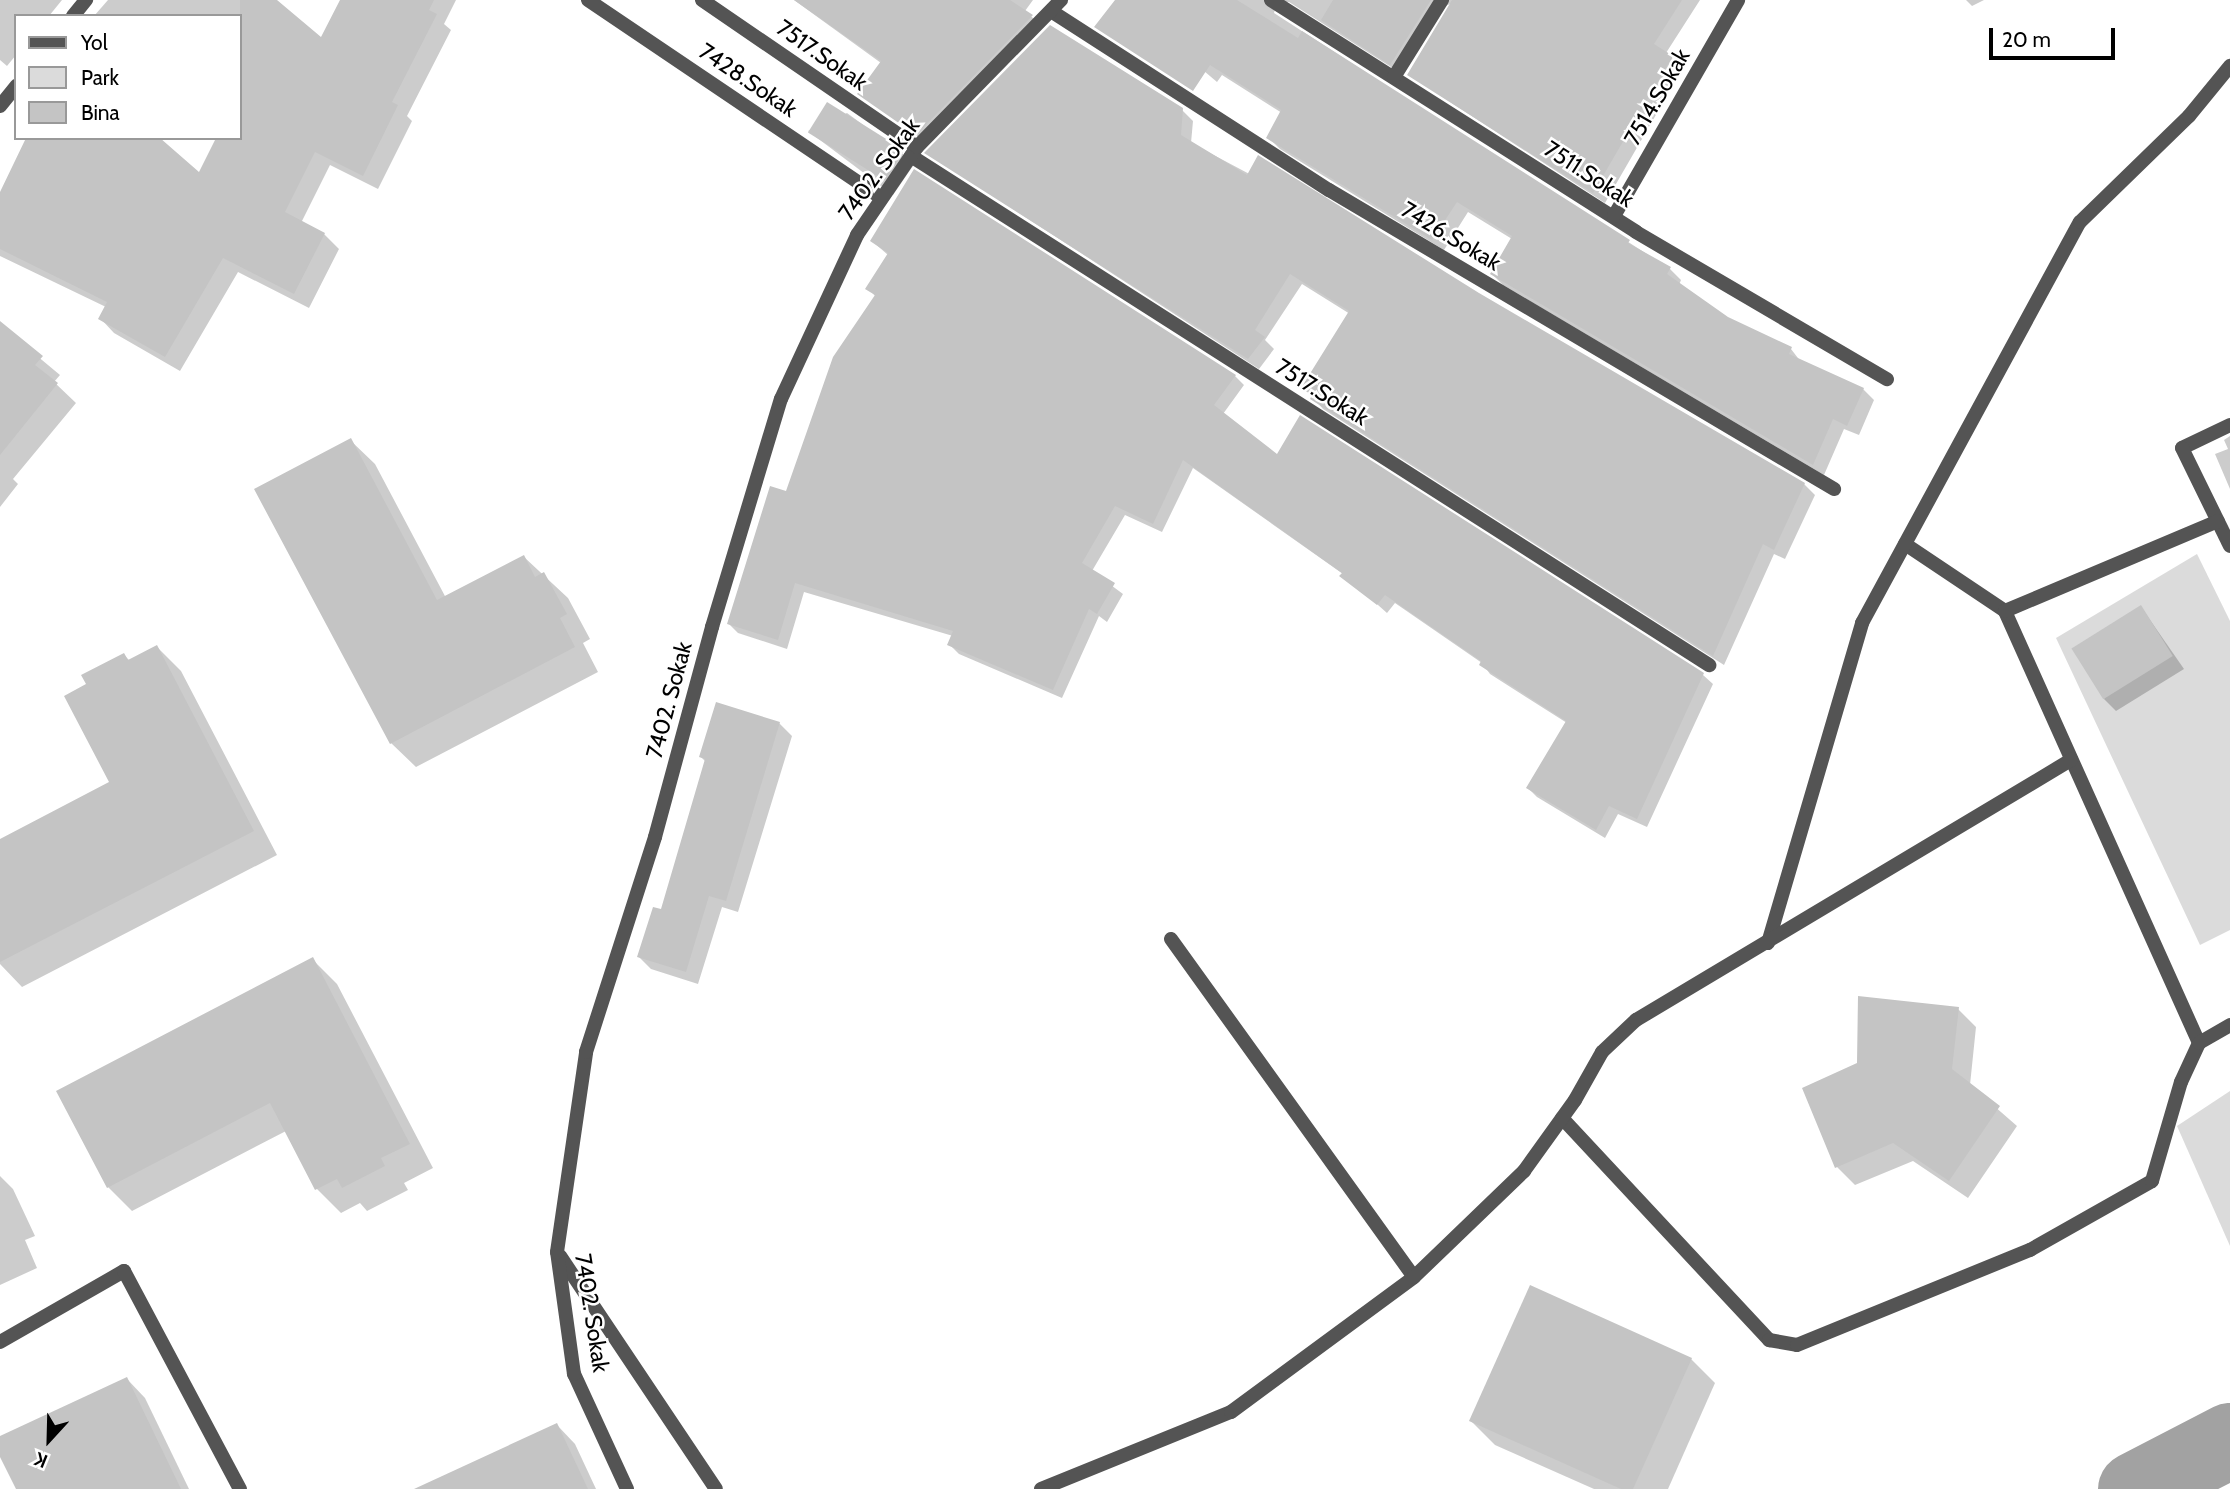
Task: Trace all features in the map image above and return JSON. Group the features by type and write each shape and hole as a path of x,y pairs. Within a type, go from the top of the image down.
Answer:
{"street":[{"path":"75,14 86,0"},
{"name":"7428.Sokak","path":"589,0 882,198"},
{"name":"7517.Sokak","path":"702,0 914,152 1709,664"},
{"name":"7511.Sokak","path":"1271,0 1614,216 1887,379"},
{"path":"1394,77 1442,0"},
{"name":"7514.Sokak","path":"1614,216 1738,0"},
{"name":"7402. Sokak","path":"627,1489 575,1374 557,1252 586,1052 655,836 712,627 781,400 858,235 914,152 1056,5"},
{"name":"7426.Sokak","path":"1056,5 1329,190 1834,489"},
{"path":"1768,943 1862,623 2080,222 2189,116 2230,66"},
{"path":"2230,425 2182,448 2230,546"},
{"path":"2005,611 2218,521"},
{"path":"1905,544 2005,611 2199,1042"},
{"path":"1041,1489 1231,1412 1414,1276 1524,1171 1562,1118 1602,1052 1636,1020 2071,760"},
{"path":"1171,939 1414,1276"},
{"path":"1562,1118 1769,1340 1797,1345 2030,1250 2152,1181 2181,1083 2199,1042 2230,1025"},
{"path":"557,1252 716,1489"},
{"path":"0,1342 124,1270 240,1489"}],"green space":[{"path":"2197,554 2230,621 2230,930 2200,945 2056,638"},
{"path":"2230,1091 2230,1246 2177,1126"}],"building":[{"path":"240,0 277,0 321,37 340,0 434,0 429,10 437,14 392,102 398,105 363,176 315,152 285,212 325,233 294,294 223,258 165,357 98,319 107,302 0,249 0,192 25,140 162,140 199,172 215,140 242,140"},
{"path":"794,0 1010,0 1033,15 916,135 857,94 881,61"},
{"path":"1115,0 1237,0 1298,38 1302,31 1630,240 1628,243 1671,267 1667,274 1728,317 1792,347 1789,354 1864,388 1847,426 1833,419 1813,465 1490,274 1512,236 1457,202 1432,240 1266,138 1281,110 1210,65 1193,91 1094,27"},
{"path":"1333,0 1431,0 1390,65 1321,20"},
{"path":"1452,0 1682,0 1654,44 1673,56 1593,193 1407,75"},
{"path":"1050,25 1183,108 1181,135 1247,175 1258,155 1479,293 1805,483 1774,550 1763,544 1713,656 1310,399 1312,395 1301,388 1349,311 1290,274 1255,330 1265,337 1248,359 924,153"},
{"path":"827,102 904,150 885,181 808,133"},
{"path":"914,169 1236,375 1214,405 1277,454 1300,415 1704,673 1637,819 1609,806 1596,830 1526,788 1566,721 1479,665 1481,661 1385,595 1377,605 1339,576 1342,573 1183,460 1153,524 1115,506 1082,563 1115,583 1097,614 1089,609 1053,690 947,645 953,631 795,583 778,640 727,624 770,486 786,491 833,357 875,295 865,289 888,253 870,241"},
{"path":"0,321 43,356 35,365 58,383 0,455"},
{"path":"351,438 437,600 524,555 535,577 544,572 567,614 560,618 575,647 390,744 254,489"},
{"path":"2141,605 2173,656 2103,699 2071,648"},
{"path":"157,645 254,831 0,962 0,839 109,782 64,696 86,684 81,675 124,653 128,660"},
{"path":"716,702 780,722 726,901 709,896 686,972 637,957 653,907 661,909 705,759 699,757"},
{"path":"313,957 410,1144 381,1158 385,1166 342,1188 337,1179 315,1190 270,1103 107,1188 56,1091"},
{"path":"1858,996 1959,1007 1952,1069 2000,1106 1949,1181 1893,1143 1835,1168 1802,1088 1857,1063"},
{"path":"1530,1285 1692,1358 1633,1489 1621,1489 1469,1421"},
{"path":"127,1377 181,1489 16,1489 0,1457 0,1436"},
{"path":"557,1423 588,1489 414,1489"}],"waterway":[{"path":"2135,1489 2230,1440"}]}
